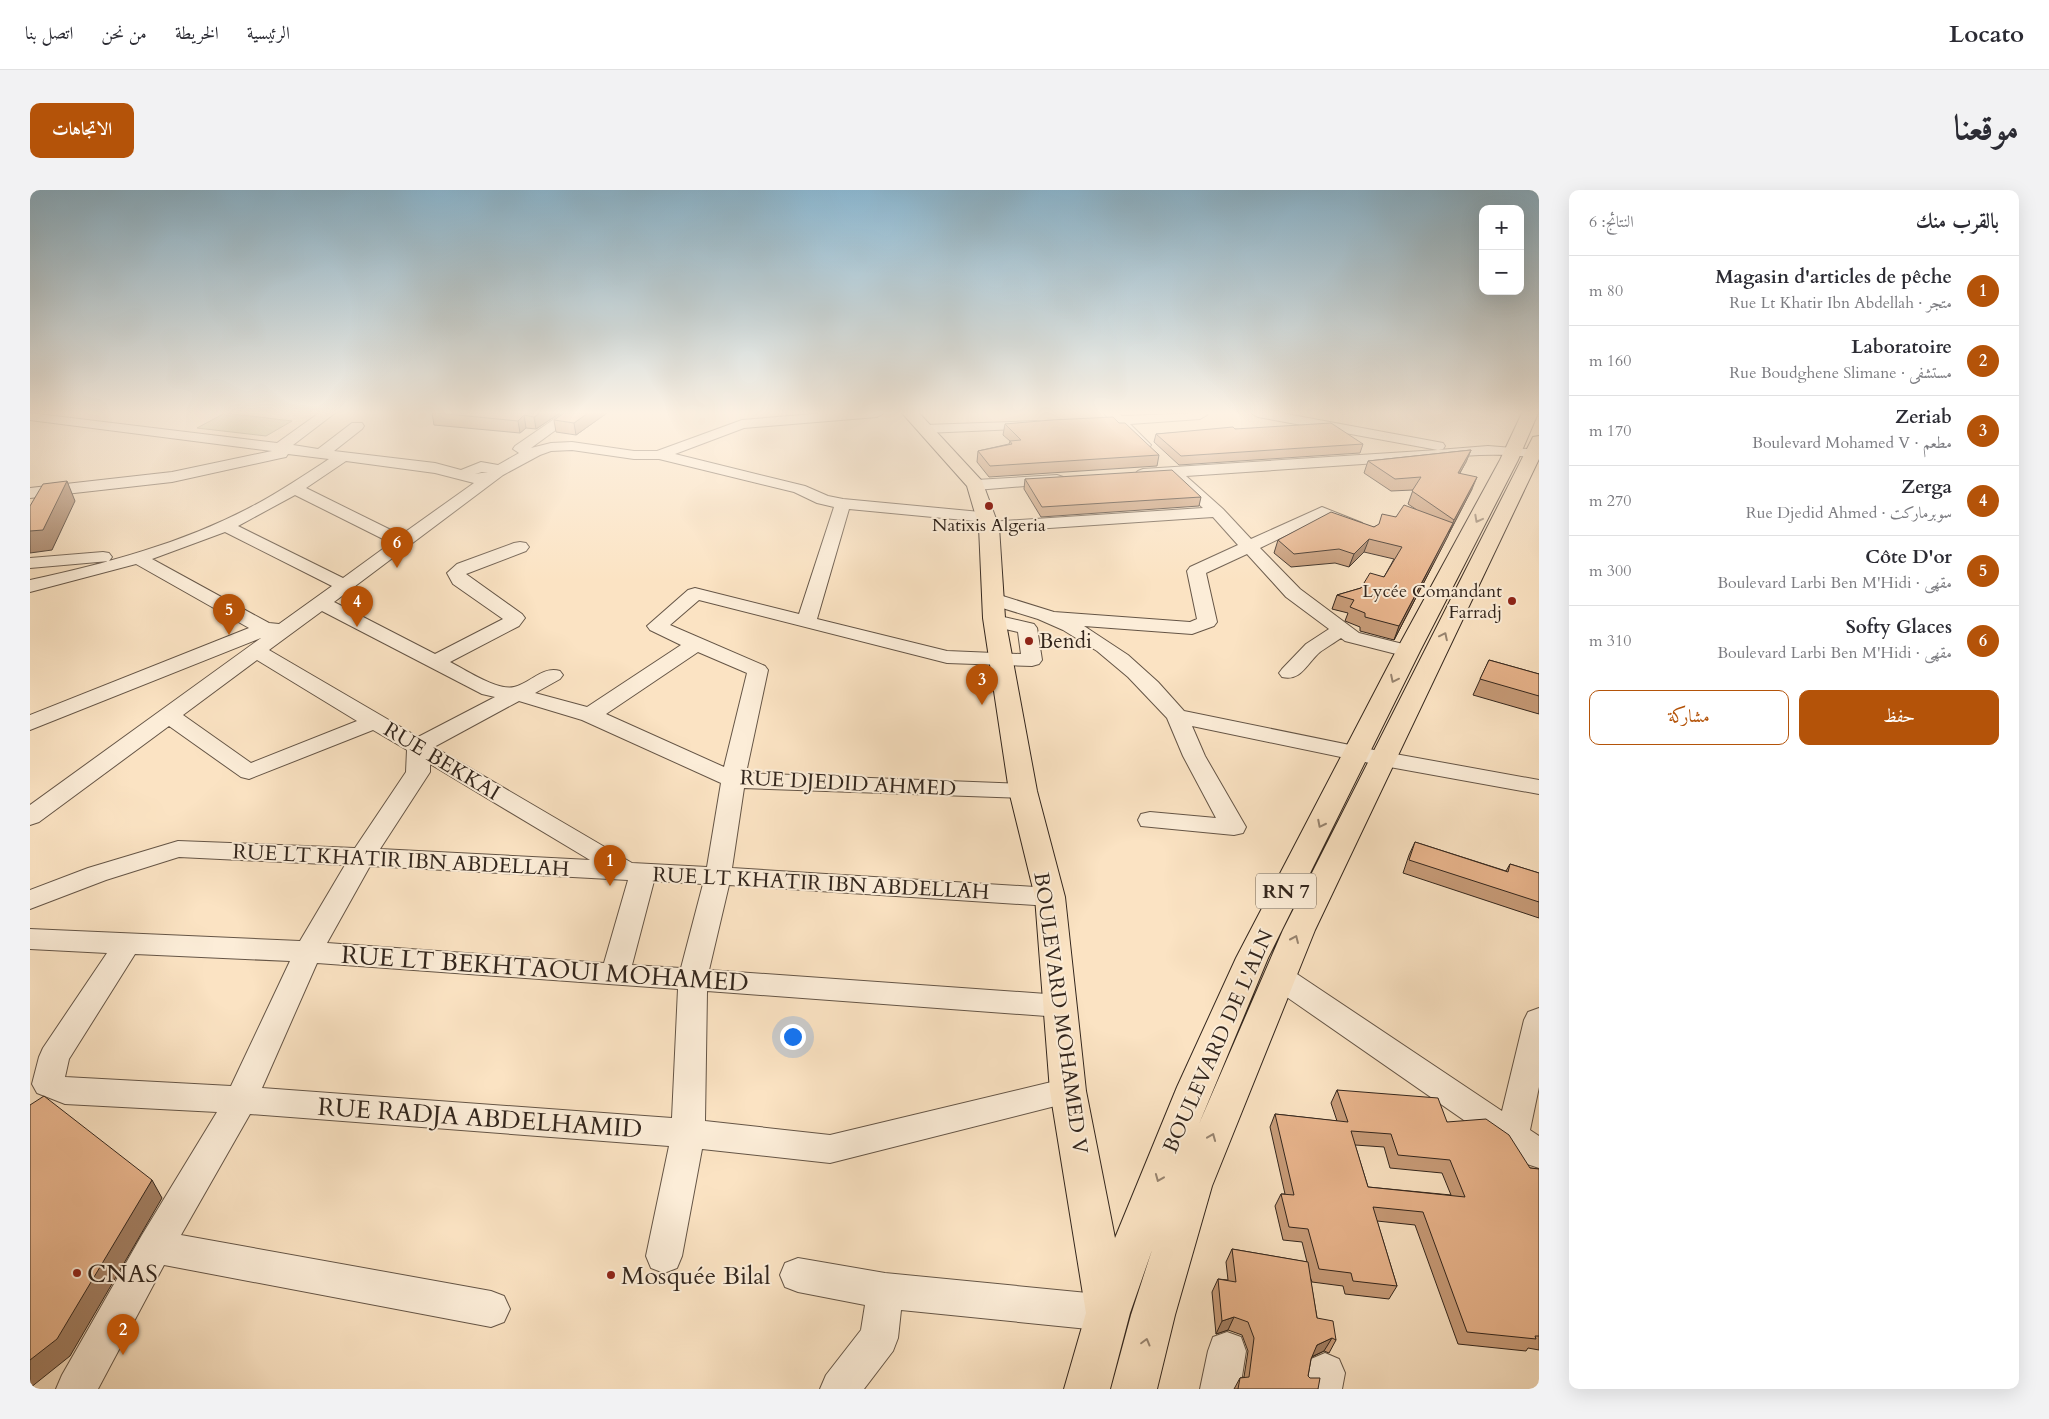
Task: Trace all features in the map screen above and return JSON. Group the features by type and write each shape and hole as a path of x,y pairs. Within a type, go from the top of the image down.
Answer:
{"main road":[{"name":"BOULEVARD MOHAMED V","path":"961,469 976,485 987,522 994,610 1001,659 1023,791 1050,897 1068,1091 1108,1313"},
{"name":"BOULEVARD DE L'ALN","path":"1134,1389 1153,1315 1192,1186 1370,756 1408,651 1520,469"},
{"name":"BOULEVARD DE L'ALN","path":"1087,1389 1108,1313 1149,1203 1195,1087 1252,958 1370,756 1522,469"}],"street":[{"path":"30,493 172,477 209,469"},
{"path":"30,586 148,556 244,516 323,469"},
{"path":"444,469 483,473 493,469"},
{"path":"30,723 274,629 321,604 344,585 465,497 483,473 490,469"},
{"path":"716,469 799,489 823,500 843,504 987,522 1217,512"},
{"path":"1171,469 1217,512 1293,593 1352,637 1408,651"},
{"path":"1125,476 1221,469"},
{"path":"465,497 483,473"},
{"path":"976,485 1075,479"},
{"path":"294,488 403,543"},
{"path":"807,621 843,504"},
{"path":"994,610 1053,618 1192,628 1207,622 1196,571 1322,512 1366,532"},
{"path":"224,525 344,585"},
{"path":"434,662 512,622 515,618 459,580 456,573 463,568 520,547"},
{"path":"30,563 148,556 274,629"},
{"path":"664,1256 688,1132 693,978 718,876 733,780 758,670 657,626 695,594 947,657 1001,659"},
{"name":"RUE DJEDID AHMED","path":"321,604 489,690 517,694 590,715 733,780 1023,791"},
{"path":"1053,618 1100,644 1134,670 1177,716 1194,756 1234,827 1150,820"},
{"path":"30,816 256,651 274,629"},
{"path":"1289,673 1313,648 1342,629"},
{"path":"590,715 696,644"},
{"name":"RUE BEKKAI","path":"256,651 635,872"},
{"path":"76,1389 155,1247 241,1100 308,952 362,857 418,772 418,746 553,675"},
{"path":"168,715 249,772 376,722"},
{"path":"1177,716 1370,756 1539,787"},
{"name":"RUE LT KHATIR IBN ABDELLAH","path":"30,900 97,874 178,849 718,876 1050,897"},
{"path":"615,973 635,872"},
{"name":"RUE LT BEKHTAOUI MOHAMED","path":"30,940 308,952 693,978 1060,1006"},
{"name":"RUE RADJA ABDELHAMID","path":"128,944 54,1057 48,1084 65,1091 241,1100 688,1132 830,1149 1068,1091"},
{"path":"1278,976 1539,1154"},
{"path":"1512,1136 1539,1020"},
{"path":"155,1247 491,1309"},
{"path":"798,1276 885,1290 1108,1313"},
{"path":"840,1389 879,1338 885,1290"},
{"path":"1220,1389 1227,1351"}],"building":[{"path":"1380,469 1460,469 1458,473 1477,477 1454,520 1412,491 1421,477 1395,479"},
{"path":"1172,470 1201,497 1042,507 1025,479"},
{"path":"67,481 43,530 30,531 30,506 43,484"},
{"path":"1404,505 1453,523 1399,626 1365,617 1365,613 1350,607 1354,600 1337,595 1361,588 1370,573 1384,577 1402,547 1369,539 1354,554 1339,549 1294,554 1278,540 1331,512 1374,527 1379,524 1382,514 1396,517"},
{"path":"1489,660 1539,674 1539,696 1480,679"},
{"path":"1415,842 1508,872 1510,864 1539,873 1539,902 1409,860"},
{"path":"1337,1090 1438,1098 1447,1122 1486,1119 1509,1135 1530,1168 1539,1169 1539,1336 1535,1336 1536,1339 1467,1332 1423,1212 1373,1207 1397,1286 1353,1281 1351,1273 1319,1269 1308,1229 1289,1227 1281,1194 1294,1195 1275,1114 1348,1122","holes":["1351,1131 1391,1134 1398,1155 1450,1160 1465,1197 1368,1187"]},
{"name":"CNAS","path":"44,1096 152,1180 57,1339 30,1360 30,1105"},
{"path":"1232,1249 1308,1262 1317,1318 1333,1321 1336,1340 1332,1338 1317,1345 1311,1359 1308,1376 1310,1378 1320,1378 1318,1389 1238,1389 1240,1378 1249,1377 1254,1338 1248,1322 1234,1317 1222,1321 1218,1279 1236,1282"}],"place":[{"name":"Natixis Algeria","path":"989,506"},
{"name":"Softy Glaces","path":"397,568"},
{"name":"Lycée Comandant Farradj","path":"1512,601"},
{"name":"Zerga","path":"357,627"},
{"name":"Côte D'or","path":"229,635"},
{"name":"Bendi","path":"1029,641"},
{"name":"Zeriab","path":"982,705"},
{"name":"Magasin d'articles de pêche","path":"610,886"},
{"name":"CNAS","path":"77,1273"},
{"name":"Mosquée Bilal","path":"611,1275"},
{"name":"Laboratoire","path":"123,1355"}]}
